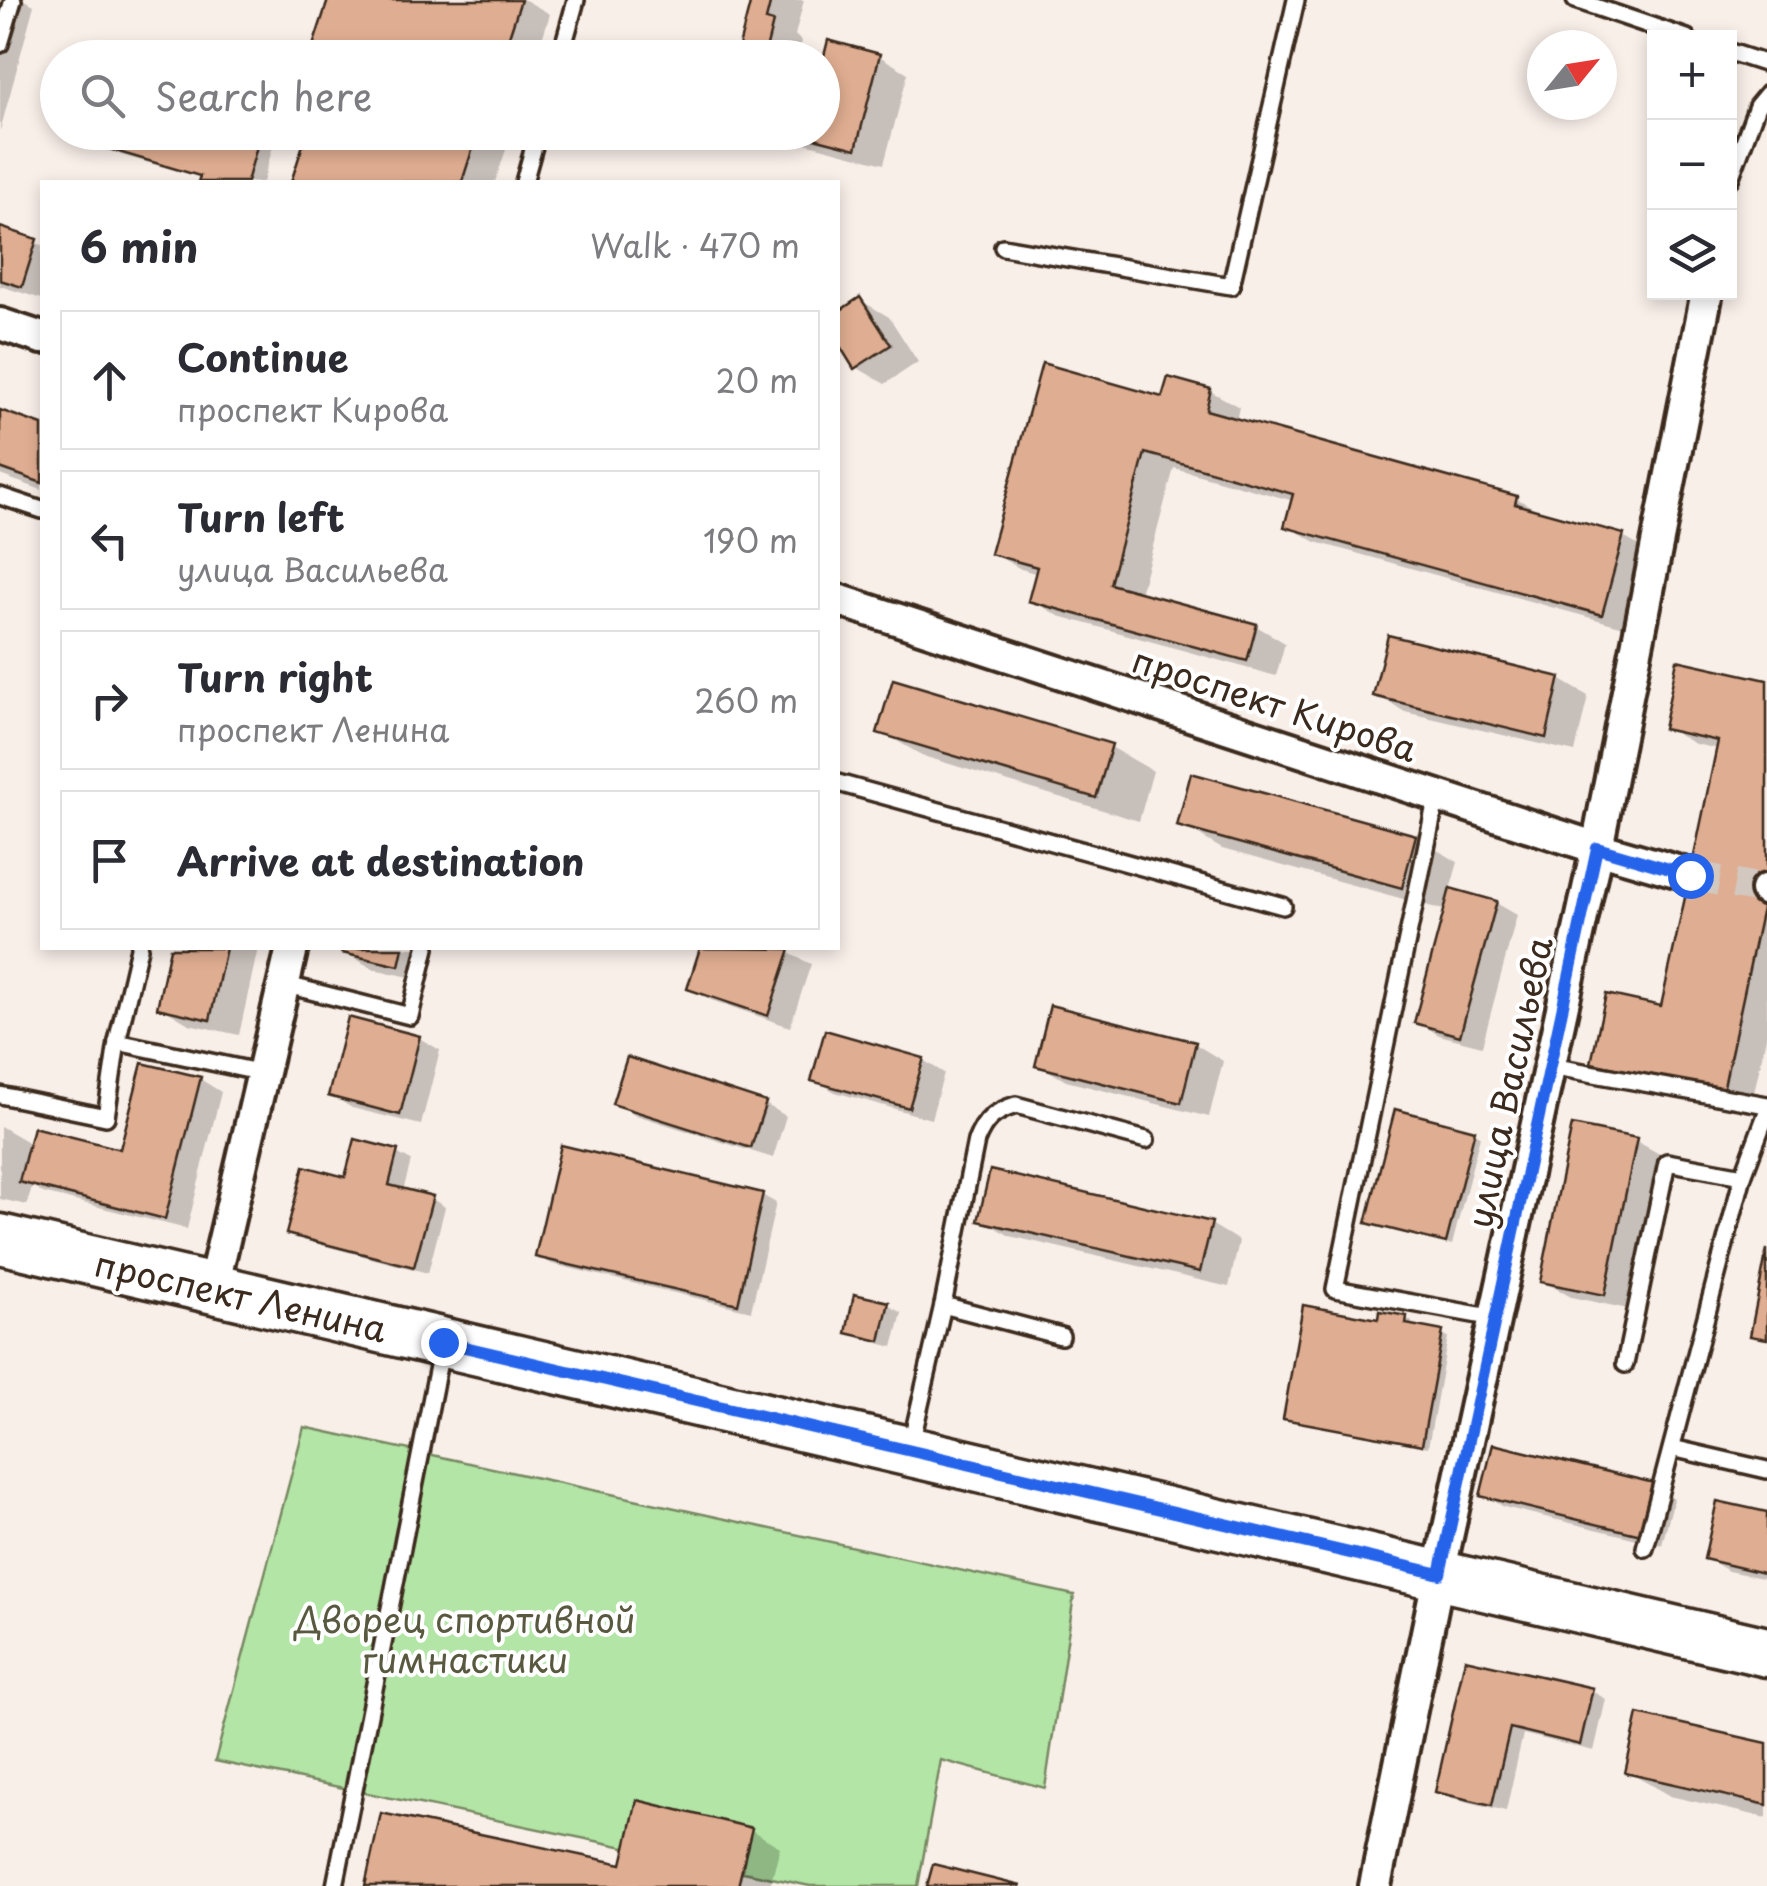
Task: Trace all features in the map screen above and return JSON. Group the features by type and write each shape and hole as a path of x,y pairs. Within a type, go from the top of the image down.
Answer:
{"main road":[{"name":"проспект Ленина","path":"0,1239 1767,1652"}],"street":[{"name":"улица Васильева","path":"1376,1886 1597,848 1705,300"},
{"path":"0,324 40,337"},
{"name":"проспект Кирова","path":"840,601 1690,875"},
{"path":"213,1287 292,950"}],"lane":[{"path":"0,44 13,0"},
{"path":"565,40 576,0"},
{"path":"1003,247 1231,286 1296,0"},
{"path":"1575,0 1663,30"},
{"path":"1737,54 1767,64"},
{"path":"1737,159 1756,106 1767,94"},
{"path":"525,180 533,150"},
{"path":"0,496 40,509"},
{"path":"840,784 1282,906"},
{"path":"1437,795 1335,1289 1495,1318"},
{"path":"0,1096 106,1117 117,1042 140,950"},
{"path":"284,984 410,1016 426,950"},
{"path":"117,1042 263,1073"},
{"path":"1550,1066 1767,1109 1743,1176 1645,1548"},
{"path":"909,1452 982,1125 994,1112 1016,1105 1146,1140"},
{"path":"1625,1364 1667,1162 1743,1176"},
{"path":"943,1305 1061,1336"},
{"path":"334,1886 443,1342"},
{"path":"1672,1448 1767,1470"}],"green space":[{"name":"Дворец спортивной гимнастики","path":"304,1427 1074,1595 1045,1788 941,1760 918,1886 810,1886 215,1761"}],"building":[{"path":"328,0 521,0 508,40 315,40"},
{"path":"751,0 771,0 766,20 773,22 768,40 741,40"},
{"path":"840,43 880,54 856,149 840,145"},
{"path":"112,150 256,150 248,180 199,180 200,176"},
{"path":"301,150 472,150 463,180 292,180"},
{"path":"0,227 37,239 22,287 0,280"},
{"path":"860,297 891,345 854,369 840,346 840,311"},
{"path":"1042,363 1162,397 1168,377 1211,389 1206,410 1517,496 1515,504 1624,534 1602,615 1284,527 1293,494 1145,453 1110,584 1257,624 1247,661 1028,601 1037,567 990,554"},
{"path":"0,410 40,424 40,482 0,468"},
{"path":"1388,635 1560,677 1546,738 1373,696"},
{"path":"1677,660 1767,680 1767,885 1723,1091 1591,1063 1606,994 1661,1006 1690,875 1718,741 1663,729"},
{"path":"893,679 1112,744 1096,798 877,733"},
{"path":"1191,773 1416,835 1402,888 1177,826"},
{"path":"1450,888 1497,901 1460,1036 1414,1023"},
{"path":"170,950 226,950 210,1020 157,1008"},
{"path":"343,950 403,950 399,966 342,953"},
{"path":"699,950 790,950 768,1016 687,989"},
{"path":"1050,1005 1196,1042 1181,1103 1035,1066"},
{"path":"348,1017 420,1036 400,1115 328,1096"},
{"path":"825,1030 924,1058 909,1108 811,1081"},
{"path":"627,1057 766,1102 751,1148 612,1104"},
{"path":"142,1063 201,1077 165,1219 19,1182 33,1127 120,1149"},
{"path":"1395,1109 1475,1130 1446,1243 1366,1223"},
{"path":"1572,1125 1637,1138 1605,1295 1540,1282"},
{"path":"355,1139 398,1150 389,1185 433,1196 414,1267 286,1234 304,1166 345,1177"},
{"path":"561,1145 763,1193 738,1304 535,1257"},
{"path":"990,1170 1212,1222 1200,1272 978,1221"},
{"path":"1767,1249 1767,1339 1750,1336"},
{"path":"854,1294 889,1302 880,1341 846,1333"},
{"path":"1303,1305 1378,1319 1379,1311 1407,1316 1406,1324 1443,1331 1422,1445 1283,1419"},
{"path":"1493,1444 1654,1483 1641,1535 1480,1496"},
{"path":"1717,1501 1767,1512 1767,1574 1704,1559"},
{"path":"1465,1659 1593,1688 1580,1745 1510,1728 1492,1805 1435,1792"},
{"path":"1638,1714 1767,1743 1767,1805 1625,1773"},
{"path":"637,1800 752,1828 738,1886 365,1886 381,1813 622,1864"},
{"path":"933,1864 1021,1886 927,1886"}],"tunnel":[{"path":"1690,875 1766,890"}],"route":[{"path":"443,1342 1440,1574 1597,848 1690,875"}]}
